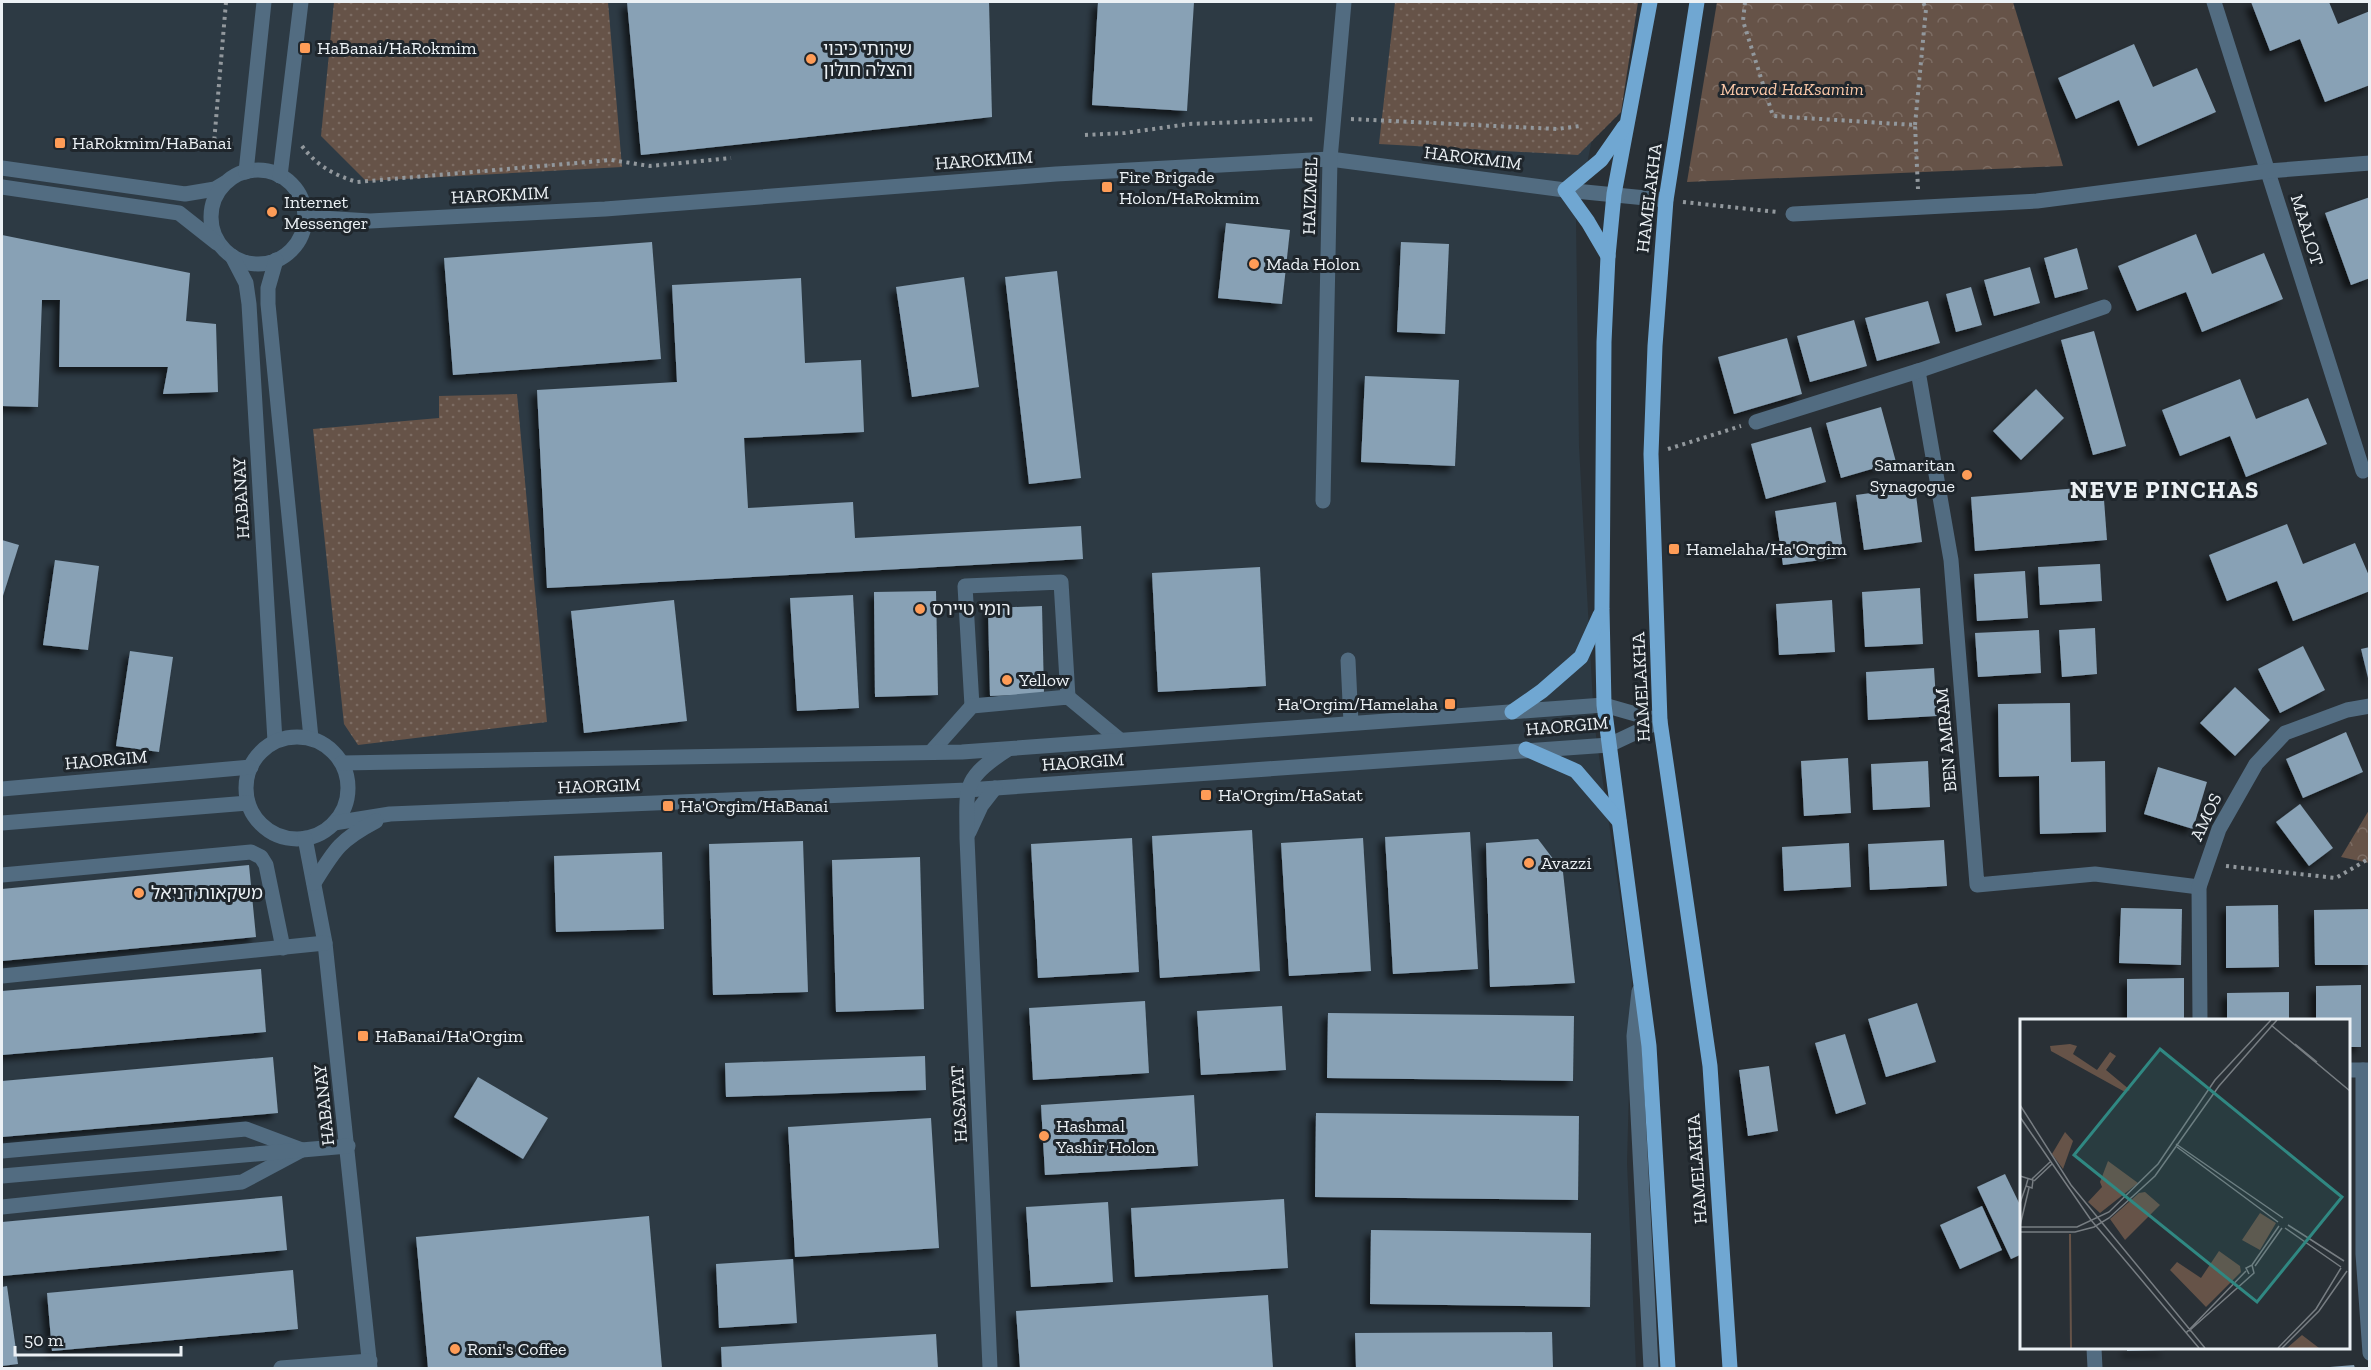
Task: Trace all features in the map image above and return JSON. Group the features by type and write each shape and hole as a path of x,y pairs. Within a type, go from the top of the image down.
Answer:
{"main road":[{"name":"HAMELAKHA","path":"1650,2 1614,194 1608,256 1604,342 1602,609 1604,705 1649,1046 1668,1368"},
{"name":"HAMELAKHA","path":"1697,2 1666,200 1655,346 1651,454 1660,722 1710,1066 1730,1368"},
{"path":"1608,256 1588,222 1565,190 1601,159 1628,122"},
{"path":"1512,712 1542,691 1581,657 1602,609"},
{"path":"1526,749 1576,771 1619,821"}],"street":[{"path":"246,172 264,2"},
{"path":"280,176 301,2"},
{"name":"HAIZMEL","path":"1323,501 1330,159 1344,2"},
{"name":"MAALOT","path":"2214,2 2363,471"},
{"name":"HAROKMIM","path":"305,217 370,221 605,209 1056,174 1330,159 1565,190 1666,200"},
{"path":"1792,214 2037,201 2268,171 2370,163"},
{"path":"2,168 185,194 215,189 246,172 263,171 280,176 298,193 305,217 304,226 297,243 276,261 261,264 246,262 232,256 179,213 2,187"},
{"path":"220,245 213,232 211,218 217,196 230,180"},
{"name":"HABANAY","path":"232,256 246,283 249,304 275,741"},
{"path":"276,261 268,288 268,304 311,738"},
{"path":"1756,422 1918,371 2104,307"},
{"name":"BEN AMRAM","path":"1918,371 1951,560 1977,885 2095,874 2199,887"},
{"path":"972,706 965,586 1061,582 1068,697"},
{"path":"1348,660 1351,723"},
{"path":"931,752 972,706 1068,697 1120,740"},
{"name":"HAORGIM","path":"342,763 962,752 1604,705 1660,722"},
{"name":"AMOS","path":"2200,1019 2199,887 2219,829 2256,764 2285,733 2347,710 2370,706"},
{"name":"HAORGIM","path":"334,823 390,814 966,790 1526,749 1609,745 1660,722"},
{"path":"293,736 311,738 334,752 342,763 348,778 348,794 343,810 334,823 321,833 305,838 287,838 270,831 257,819 248,803 246,785 250,767 260,752 275,741 293,736"},
{"path":"966,790 976,773 1010,748"},
{"name":"HAORGIM","path":"2,789 250,767"},
{"name":"HASATAT","path":"966,838 981,806 995,788"},
{"name":"HASATAT","path":"966,790 966,838 990,1368"},
{"path":"2,823 248,803"},
{"path":"314,883 336,848 352,834 390,814"},
{"name":"HABANAY","path":"305,838 325,943 370,1365"},
{"path":"2,875 251,852 261,857 266,864 283,948"},
{"path":"2,976 325,943"},
{"path":"1640,986 1634,1036 1651,1368"},
{"path":"2360,1070 2356,1254 2370,1353"},
{"path":"2,1151 246,1130 302,1150"},
{"path":"2,1176 348,1146"},
{"path":"2,1207 242,1182 302,1150"},
{"path":"2094,1349 2095,1368"},
{"path":"280,1368 370,1365"}],"path":[{"path":"214,143 226,2"},
{"path":"1745,2 1743,21 1773,116 1916,125"},
{"path":"1919,207 1916,125 1926,9 1923,2"},
{"path":"1085,135 1189,124 1334,118 1557,129 1580,126"},
{"path":"357,182 611,160 650,166 731,158"},
{"path":"1666,200 1792,214"},
{"path":"1651,454 1756,422"},
{"path":"2207,863 2336,878 2370,858"}],"shaded area":[{"path":"2,2 1619,2 1576,220 1579,446 1594,722 1632,979 1627,1163 1636,1368 2,1368"}],"green space":[{"path":"334,2 608,2 622,167 366,181 321,136"},
{"path":"1395,2 1638,2 1621,112 1578,155 1379,144"},
{"name":"Marvad HaKsamim","path":"1717,2 2013,2 2063,166 1687,182"},
{"path":"517,394 547,722 358,745 344,724 313,429 439,418 439,396"},
{"path":"2369,810 2369,863 2341,857"}],"building":[{"name":"שירותי כיבוי והצלה חולון","path":"627,2 989,2 992,117 641,155"},
{"path":"1098,2 1194,2 1187,111 1092,105"},
{"path":"2251,2 2329,2 2338,24 2370,11 2370,85 2325,102 2300,39 2270,51"},
{"path":"2134,44 2153,87 2197,68 2216,112 2138,146 2119,100 2076,119 2058,78"},
{"path":"2370,197 2370,278 2351,285 2325,213"},
{"name":"Mada Holon","path":"1226,223 1290,230 1282,304 1218,298"},
{"path":"2196,234 2212,274 2264,253 2283,299 2202,332 2186,292 2137,311 2118,266"},
{"path":"2,235 190,273 186,321 216,324 218,392 163,394 168,367 59,367 60,300 42,300 38,407 2,406"},
{"path":"652,242 661,359 453,375 444,258"},
{"path":"1401,242 1449,244 1445,334 1397,332"},
{"path":"2077,248 2088,289 2055,298 2044,258"},
{"path":"2030,267 2040,303 1994,316 1984,280"},
{"path":"1057,271 1081,478 1029,484 1005,277"},
{"path":"964,277 979,387 912,397 896,287"},
{"path":"801,278 805,363 861,360 864,432 744,438 748,508 853,502 855,538 1081,526 1083,559 547,588 537,390 677,382 672,285"},
{"path":"1971,287 1982,325 1956,332 1946,294"},
{"path":"1928,301 1940,343 1877,361 1865,318"},
{"path":"1854,320 1867,366 1810,382 1797,336"},
{"path":"2094,331 2126,446 2093,455 2061,340"},
{"path":"1787,338 1802,394 1734,414 1718,357"},
{"path":"1365,376 1459,380 1455,466 1361,462"},
{"path":"2240,379 2256,419 2308,398 2327,444 2246,477 2230,436 2180,456 2162,410"},
{"path":"2036,389 2064,418 2021,460 1993,431"},
{"path":"1881,407 1896,462 1841,478 1826,423"},
{"path":"1811,427 1826,482 1766,499 1751,444"},
{"path":"2103,486 2107,540 1975,551 1971,497"},
{"path":"1915,487 1922,542 1864,550 1856,495"},
{"path":"1836,502 1844,557 1783,565 1775,511"},
{"path":"2287,524 2303,564 2355,543 2370,578 2370,591 2293,621 2277,581 2227,601 2209,555"},
{"path":"2,540 19,545 2,599"},
{"path":"55,560 99,566 88,650 43,645"},
{"path":"2100,564 2102,601 2040,605 2038,567"},
{"path":"1260,567 1266,686 1158,692 1152,573"},
{"path":"2025,571 2028,618 1977,621 1974,574"},
{"path":"1920,588 1923,644 1865,647 1862,592"},
{"path":"936,591 938,695 875,697 874,592"},
{"path":"853,595 859,708 797,711 790,598"},
{"path":"674,600 687,721 584,733 571,611"},
{"path":"1832,600 1835,652 1779,655 1776,604"},
{"path":"1042,606 1044,694 990,696 988,608"},
{"path":"2095,628 2097,674 2062,677 2059,630"},
{"path":"2039,630 2041,673 1978,677 1975,633"},
{"path":"2303,646 2325,690 2280,713 2258,669"},
{"path":"2370,647 2370,682 2369,682 2361,649"},
{"path":"130,651 173,657 159,752 116,746"},
{"path":"1934,668 1937,716 1868,720 1866,672"},
{"path":"2235,687 2270,720 2235,756 2200,723"},
{"path":"2070,703 2071,762 2105,761 2106,832 2040,834 2039,776 1999,777 1998,704"},
{"path":"2346,732 2363,772 2303,798 2286,759"},
{"path":"1848,758 1851,813 1804,816 1801,761"},
{"path":"1928,761 1930,807 1873,810 1871,764"},
{"path":"2158,767 2207,782 2193,829 2144,814"},
{"path":"2300,804 2333,848 2309,866 2276,822"},
{"path":"1252,830 1260,971 1160,978 1152,836"},
{"path":"1470,832 1478,969 1393,974 1385,837"},
{"path":"1132,838 1139,972 1038,978 1031,844"},
{"path":"1363,838 1371,971 1289,976 1281,843"},
{"path":"1538,839 1563,872 1575,983 1490,987 1486,843"},
{"path":"1944,840 1947,886 1870,890 1868,844"},
{"path":"803,841 808,992 713,995 709,844"},
{"path":"1849,843 1851,887 1784,891 1782,847"},
{"path":"662,852 664,929 556,932 554,856"},
{"path":"920,857 924,1009 836,1012 832,860"},
{"path":"249,865 256,937 2,961 2,889"},
{"path":"2278,905 2279,967 2226,968 2226,906"},
{"path":"2121,908 2182,909 2181,965 2119,963"},
{"path":"2370,909 2370,965 2315,965 2314,910"},
{"path":"261,969 266,1032 2,1055 2,991"},
{"path":"2184,978 2184,1019 2127,1019 2127,979"},
{"path":"2361,985 2361,1047 2350,1047 2350,1019 2316,1019 2316,986"},
{"path":"2289,992 2289,1019 2227,1019 2227,993"},
{"path":"1145,1001 1149,1073 1033,1080 1029,1008"},
{"path":"1917,1003 1936,1062 1886,1077 1868,1019"},
{"path":"1282,1006 1286,1070 1201,1075 1197,1011"},
{"path":"1328,1013 1574,1016 1573,1081 1327,1078"},
{"path":"1845,1034 1866,1104 1836,1114 1815,1043"},
{"path":"925,1056 926,1090 726,1097 725,1063"},
{"path":"273,1057 278,1113 2,1137 2,1081"},
{"path":"1769,1066 1778,1131 1748,1136 1739,1070"},
{"path":"478,1077 548,1118 523,1159 454,1117"},
{"path":"1194,1095 1198,1166 1045,1175 1041,1105"},
{"path":"1316,1113 1579,1116 1578,1200 1315,1197"},
{"path":"931,1118 939,1248 795,1257 788,1127"},
{"path":"2005,1174 2020,1205 2020,1255 2011,1259 1977,1187"},
{"path":"282,1196 287,1250 2,1276 2,1222"},
{"path":"1284,1199 1288,1268 1135,1277 1131,1208"},
{"path":"1108,1202 1113,1282 1031,1287 1026,1207"},
{"path":"1982,1206 2002,1250 1960,1269 1940,1225"},
{"path":"649,1216 662,1368 428,1368 416,1237"},
{"path":"1371,1230 1591,1233 1590,1307 1370,1304"},
{"path":"793,1259 797,1323 719,1328 716,1264"},
{"path":"293,1270 298,1329 52,1351 47,1293"},
{"path":"7,1286 18,1364 2,1366 2,1287"},
{"path":"1268,1295 1273,1368 1020,1368 1016,1311"},
{"path":"1552,1332 1553,1368 1356,1368 1355,1333"},
{"path":"936,1334 938,1368 722,1368 721,1347"},
{"path":"2127,1349 2166,1349 2166,1350 2127,1351"},
{"path":"2354,1365 2355,1368 2330,1368 2330,1367"}],"place":[{"name":"HaBanai/HaRokmim","path":"305,48"},
{"name":"שירותי כיבוי והצלה חולון","path":"811,59"},
{"name":"HaRokmim/HaBanai","path":"60,143"},
{"name":"Fire Brigade Holon/HaRokmim","path":"1107,187"},
{"name":"Internet Messenger","path":"272,212"},
{"name":"Mada Holon","path":"1254,264"},
{"name":"Samaritan Synagogue","path":"1967,475"},
{"name":"Hamelaha/Ha'Orgim","path":"1674,549"},
{"name":"רומי טיירס","path":"920,609"},
{"name":"Yellow","path":"1007,680"},
{"name":"Ha'Orgim/Hamelaha","path":"1450,704"},
{"name":"Ha'Orgim/HaSatat","path":"1206,795"},
{"name":"Ha'Orgim/HaBanai","path":"668,806"},
{"name":"Avazzi","path":"1529,863"},
{"name":"משקאות דניאל","path":"139,893"},
{"name":"HaBanai/Ha'Orgim","path":"363,1036"},
{"name":"Hashmal Yashir Holon","path":"1044,1136"},
{"name":"Roni's Coffee","path":"455,1349"}],"district":[{"name":"NEVE PINCHAS","path":"2165,489"}]}
